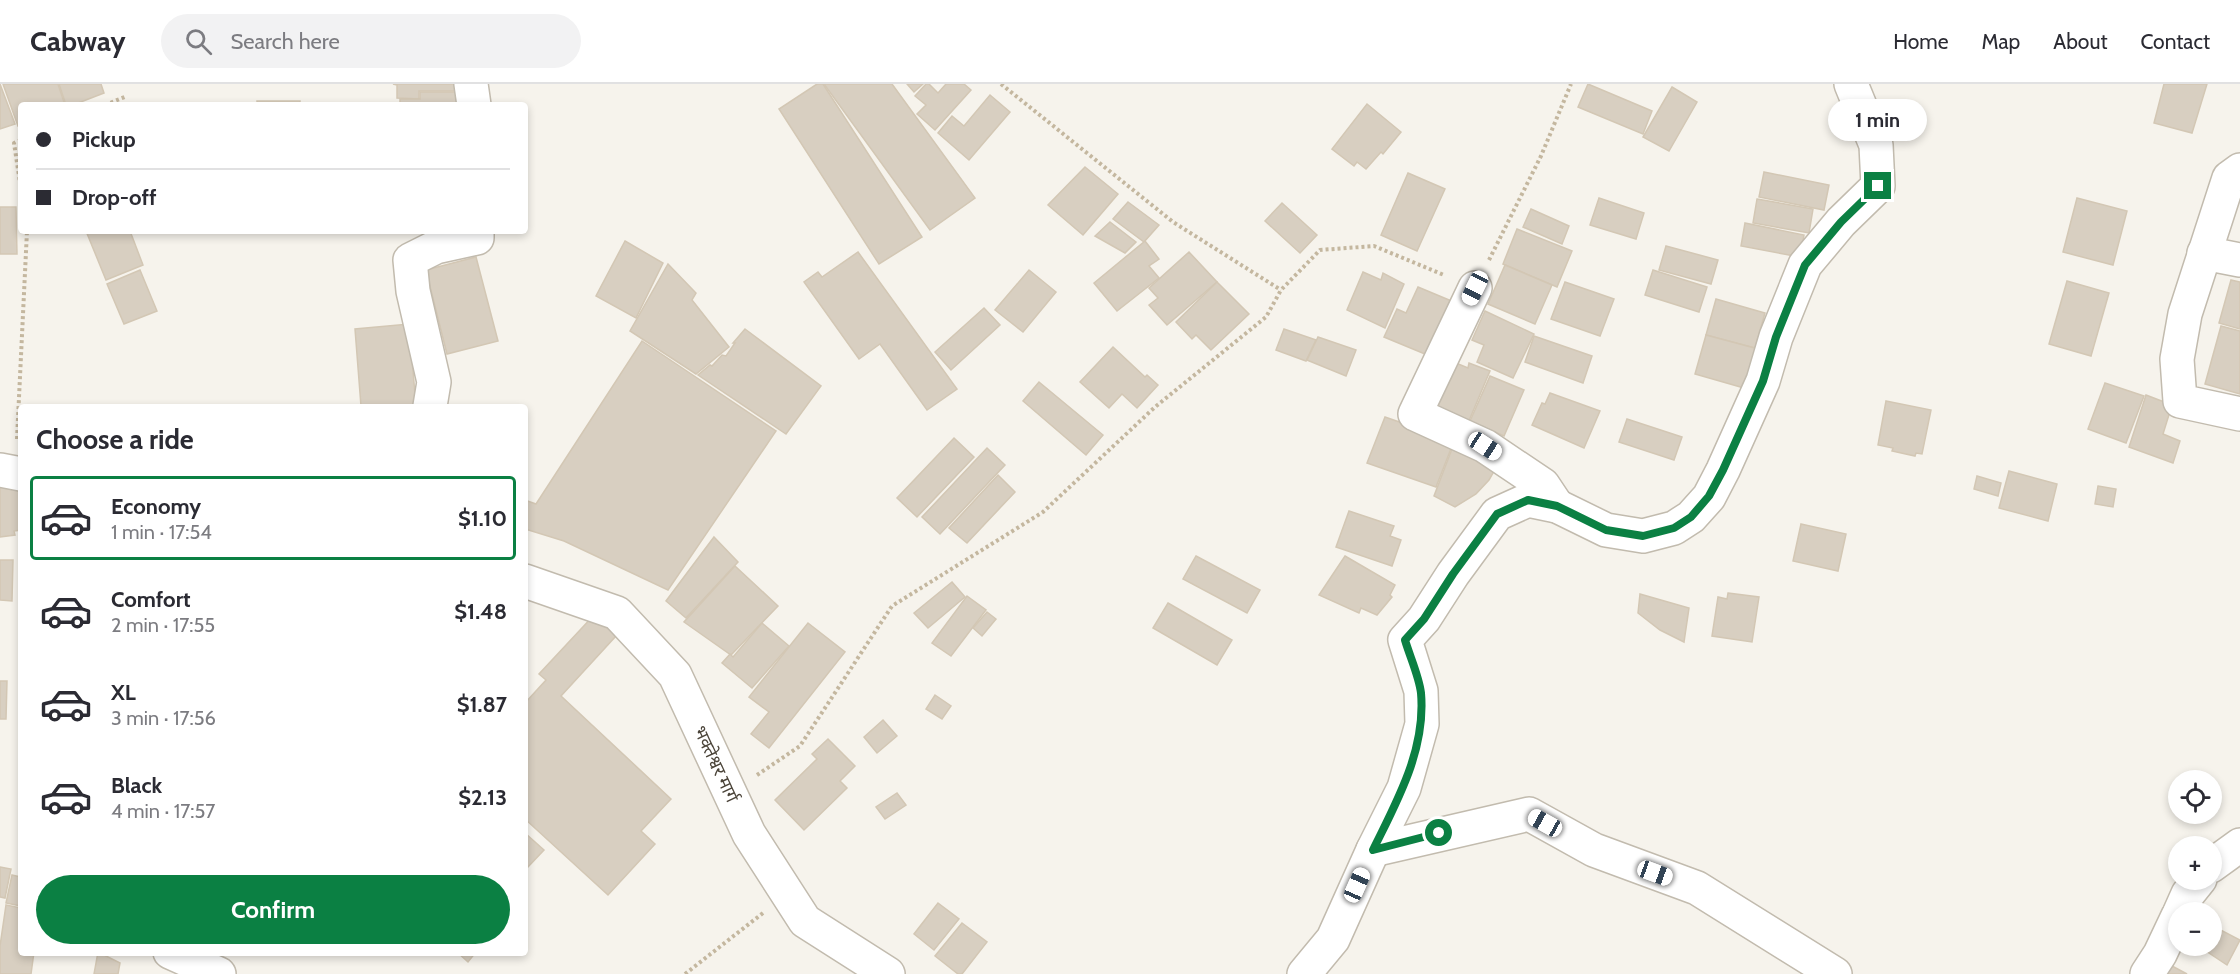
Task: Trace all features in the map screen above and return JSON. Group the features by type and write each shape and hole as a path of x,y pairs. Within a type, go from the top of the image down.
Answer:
{"street":[{"path":"471,84 474,102"},
{"path":"1304,974 1333,939 1404,788 1422,724 1421,691 1405,640 1424,619 1453,574 1497,514 1528,500 1557,506 1606,530 1643,536 1674,528 1691,517 1709,496 1763,381 1776,337 1805,265 1841,222 1878,186 1876,146 1851,84"},
{"path":"2240,170 2229,178 2185,314 2177,359 2180,401 2240,414"},
{"path":"430,404 434,381 413,291 410,260 436,247 477,238 477,234"},
{"path":"2205,253 2240,260"},
{"path":"1475,288 1414,414 1485,446 1543,484 1557,506"},
{"name":"भक्तेश्वर मार्ग","path":"528,582 617,613 675,675 749,834 805,921 888,974"},
{"path":"1373,850 1529,814 1594,850 1697,888 1835,974"},
{"path":"2222,858 2240,845"},
{"path":"2146,974 2168,937"},
{"path":"178,956 219,974"}],"path":[{"path":"1001,84 1173,222 1281,290"},
{"path":"731,797 763,770 800,746 892,606 1043,512 1155,407 1266,317 1281,290 1320,250 1374,246 1475,288 1541,156 1571,84"},
{"path":"112,102 127,96"},
{"path":"18,141 14,143 18,169"},
{"path":"12,472 27,234"},
{"path":"686,974 787,894"}],"building":[{"path":"0,84 15,124 0,129"},
{"path":"3,84 58,84 64,102 18,102 18,126"},
{"path":"59,84 101,84 104,93 81,102 65,102"},
{"path":"393,84 455,84 455,91 419,91 419,99 397,98 397,85"},
{"path":"817,84 823,84 922,237 879,264 779,109"},
{"path":"824,84 892,84 975,198 930,230"},
{"path":"907,84 923,84 914,92"},
{"path":"926,84 938,93 946,84 964,84 971,90 935,130 917,114 926,105 915,96"},
{"path":"1588,84 1652,111 1643,134 1578,107"},
{"path":"2164,84 2207,84 2192,133 2154,123"},
{"path":"1672,87 1697,102 1669,151 1643,137"},
{"path":"420,92 459,92 459,102 400,102 400,99 420,99"},
{"path":"990,95 1010,112 969,160 938,133 952,116 964,126"},
{"path":"257,101 300,101 300,102"},
{"path":"1367,104 1401,132 1383,154 1381,152 1366,169 1357,162 1354,166 1332,149"},
{"path":"1085,167 1118,194 1083,235 1048,205"},
{"path":"1764,172 1829,185 1824,210 1759,197"},
{"path":"1408,173 1445,189 1417,251 1381,235"},
{"path":"1599,198 1644,213 1636,239 1590,225"},
{"path":"2077,198 2127,211 2113,265 2063,252"},
{"path":"1757,199 1813,209 1809,233 1753,223"},
{"path":"1128,202 1159,225 1144,242 1113,219"},
{"path":"1282,203 1317,235 1300,253 1265,221"},
{"path":"0,207 16,207 17,254 0,254"},
{"path":"1531,209 1569,226 1562,244 1523,227"},
{"path":"1110,222 1136,242 1125,253 1095,236"},
{"path":"1745,223 1804,235 1800,257 1741,246"},
{"path":"1517,229 1572,251 1557,287 1503,264"},
{"path":"87,234 131,234 143,265 106,280"},
{"path":"625,241 663,263 636,318 596,296"},
{"path":"1145,241 1159,259 1149,266 1159,278 1117,311 1094,283"},
{"path":"1666,246 1718,260 1711,284 1659,270"},
{"path":"858,252 957,389 927,410 880,344 859,359 804,282 818,272 822,277"},
{"path":"1189,252 1217,282 1167,325 1149,305 1158,298 1149,288"},
{"path":"476,257 498,341 447,354 426,270"},
{"path":"668,264 696,293 692,300 729,347 696,374 630,331"},
{"path":"1505,265 1552,285 1535,324 1488,304"},
{"path":"140,270 157,311 124,324 107,284"},
{"path":"1029,270 1056,292 1023,332 995,310"},
{"path":"1653,270 1707,287 1699,312 1645,295"},
{"path":"1363,272 1381,280 1383,273 1404,284 1385,328 1347,310"},
{"path":"2231,280 2240,282 2240,329 2219,323"},
{"path":"2067,281 2109,293 2091,356 2049,344"},
{"path":"1217,282 1249,314 1211,350 1196,335 1192,339 1176,322"},
{"path":"1565,282 1614,299 1600,336 1551,319"},
{"path":"1418,287 1461,305 1437,359 1384,337 1397,309 1406,313"},
{"path":"1716,299 1765,313 1755,348 1706,335"},
{"path":"984,308 1000,325 951,370 935,352"},
{"path":"1485,311 1534,334 1513,378 1477,362 1484,345 1472,340"},
{"path":"409,324 416,404 361,404 355,329"},
{"path":"2221,326 2240,331 2240,394 2205,384"},
{"path":"745,329 821,386 786,434 698,375 710,365 712,366 722,355 726,356"},
{"path":"1284,329 1316,340 1306,361 1276,350"},
{"path":"1706,335 1762,350 1751,390 1695,374"},
{"path":"1534,336 1592,356 1583,383 1525,362"},
{"path":"1318,337 1356,350 1346,376 1307,360"},
{"path":"642,341 776,431 668,590 564,541 528,530 528,501 536,504"},
{"path":"1113,347 1145,377 1147,375 1158,385 1137,408 1122,394 1109,408 1080,382"},
{"path":"1451,361 1468,368 1469,363 1490,371 1468,423 1432,408"},
{"path":"1490,376 1524,390 1504,436 1470,421"},
{"path":"1039,382 1103,435 1086,455 1023,401"},
{"path":"2105,383 2144,396 2126,443 2088,429"},
{"path":"1550,393 1600,411 1584,448 1532,425 1542,403 1545,404"},
{"path":"2146,395 2172,405 2163,434 2180,441 2173,463 2129,447"},
{"path":"1886,401 1931,410 1922,454 1916,453 1915,456 1878,445"},
{"path":"1385,417 1454,441 1436,487 1367,463"},
{"path":"1627,419 1682,437 1674,460 1619,442"},
{"path":"954,438 974,457 917,517 897,498"},
{"path":"1455,441 1498,464 1489,480 1476,494 1455,507 1434,496"},
{"path":"987,448 1005,465 940,534 922,517"},
{"path":"2009,471 2057,484 2048,521 1999,508"},
{"path":"998,475 1015,492 967,543 949,528"},
{"path":"1977,476 2001,483 1998,496 1974,489"},
{"path":"18,482 18,530 14,531 15,535 0,537 0,484"},
{"path":"2098,486 2116,489 2113,507 2095,504"},
{"path":"1349,511 1394,526 1390,536 1401,540 1392,566 1336,547"},
{"path":"1801,524 1846,534 1838,571 1793,561"},
{"path":"714,537 738,562 686,618 666,601"},
{"path":"1196,556 1260,590 1247,613 1183,579"},
{"path":"1345,556 1395,585 1390,595 1392,597 1377,615 1361,608 1359,613 1319,595"},
{"path":"0,560 13,560 12,601 0,600"},
{"path":"735,566 778,606 731,655 684,622"},
{"path":"952,582 965,597 928,628 914,613"},
{"path":"1728,593 1759,597 1752,642 1712,636 1718,597 1727,599"},
{"path":"1640,594 1689,608 1684,642 1660,630 1638,613"},
{"path":"967,596 986,610 951,656 932,643"},
{"path":"1168,603 1232,640 1217,665 1153,628"},
{"path":"987,612 996,619 982,636 973,628"},
{"path":"594,615 616,636 561,696 671,799 641,831 655,844 608,895 528,822 528,700 546,680 539,674"},
{"path":"762,623 789,646 752,688 722,663 730,654 733,657"},
{"path":"808,623 845,652 769,748 751,734 769,712 749,697"},
{"path":"0,681 7,681 6,719 0,719"},
{"path":"935,695 951,706 942,719 926,709"},
{"path":"883,720 897,736 877,753 864,737"},
{"path":"828,739 855,766 840,781 847,788 804,830 775,800 817,759 812,754"},
{"path":"897,793 906,805 885,819 876,807"},
{"path":"528,836 544,850 528,867"},
{"path":"0,867 11,869 5,898 0,897"},
{"path":"12,875 18,876 18,905 6,903"},
{"path":"938,903 959,919 934,950 914,934"},
{"path":"6,905 18,907 18,956 33,956 31,974 0,974 0,946"},
{"path":"962,923 987,942 962,974 958,974 935,956"},
{"path":"2222,931 2240,940 2227,965 2214,956 2222,956"},
{"path":"97,956 106,956 120,963 118,974 94,974"},
{"path":"461,956 473,956 468,962"},
{"path":"2172,966 2187,974 2165,974"}],"route":[{"path":"1439,833 1373,850 1404,788 1422,724 1421,691 1405,640 1424,619 1453,574 1497,514 1528,500 1557,506 1606,530 1643,536 1674,528 1691,517 1709,496 1723,470 1763,381 1776,337 1805,265 1841,222 1878,186"}]}
